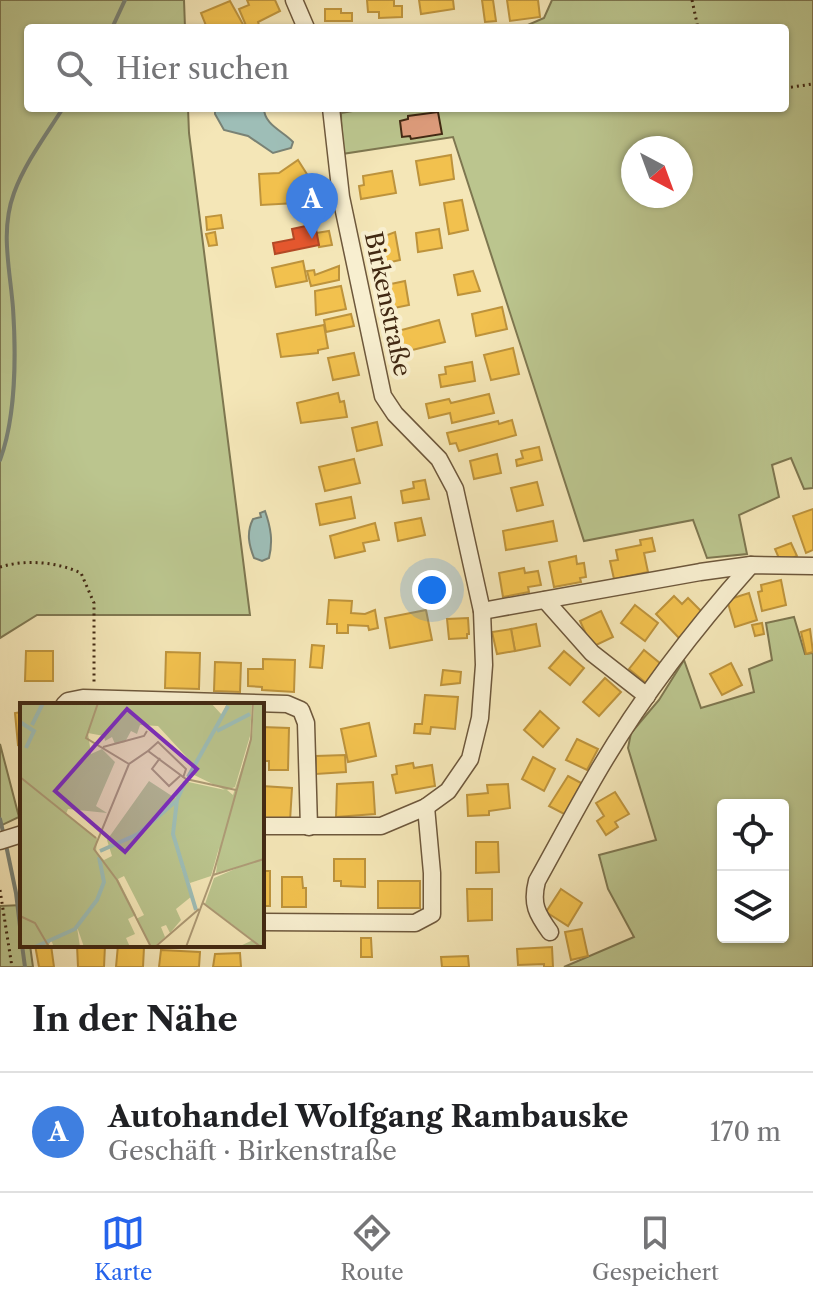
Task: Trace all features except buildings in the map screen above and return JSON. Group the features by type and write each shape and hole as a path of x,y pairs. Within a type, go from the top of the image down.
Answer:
{"street":[{"path":"294,0 304,24"},
{"name":"Birkenstraße","path":"264,826 381,826 426,807 448,791 470,759 480,718 482,611 455,489 439,459 395,414 383,396 341,197 331,112"},
{"path":"482,611 751,565 813,566"},
{"path":"550,932 536,912 533,898 537,881 598,772 647,696 701,624 751,565"},
{"path":"545,600 592,653 647,696"},
{"path":"66,703 94,699 248,703"},
{"path":"264,703 287,704 301,710 306,723 309,827"},
{"path":"264,922 415,923 424,920 432,914 433,898 426,807"}],"path":[{"path":"692,0 697,24"},
{"path":"789,87 813,84"},
{"path":"0,567 12,563 46,563 66,566 81,573 94,603 94,699"},
{"path":"0,890 12,967"}],"green space":[{"path":"0,0 184,0 185,24 24,24 24,112 188,112 250,615 37,615 0,638"},
{"path":"552,0 813,0 813,488 804,489 791,458 772,465 779,497 739,515 747,554 707,558 693,520 584,541 453,137 342,154 341,113 789,112 789,24 530,24 544,18"},
{"path":"794,617 805,654 813,653 813,967 564,967 634,937 608,889 599,855 656,840 628,748 631,733 659,700 684,660 701,708 754,692 749,669 772,660 766,623"},
{"path":"0,744 19,817 0,826"},
{"path":"20,905 20,947 30,947 33,967 0,967 0,906"}],"water":[{"path":"265,112 267,119 293,142 291,148 273,153 248,136 224,130 215,114"},
{"path":"265,511 271,546 269,558 262,561 254,558 249,534 253,519 261,517 260,513"}],"waterway":[{"path":"114,24 125,0"},
{"path":"0,460 12,405 14,365 13,308 7,250 10,207 24,171 60,112"},
{"path":"0,819 4,836"},
{"path":"6,845 20,926"},
{"path":"22,947 25,967"}],"place":[{"name":"Autohandel Wolfgang Rambauske","path":"312,239"}]}
